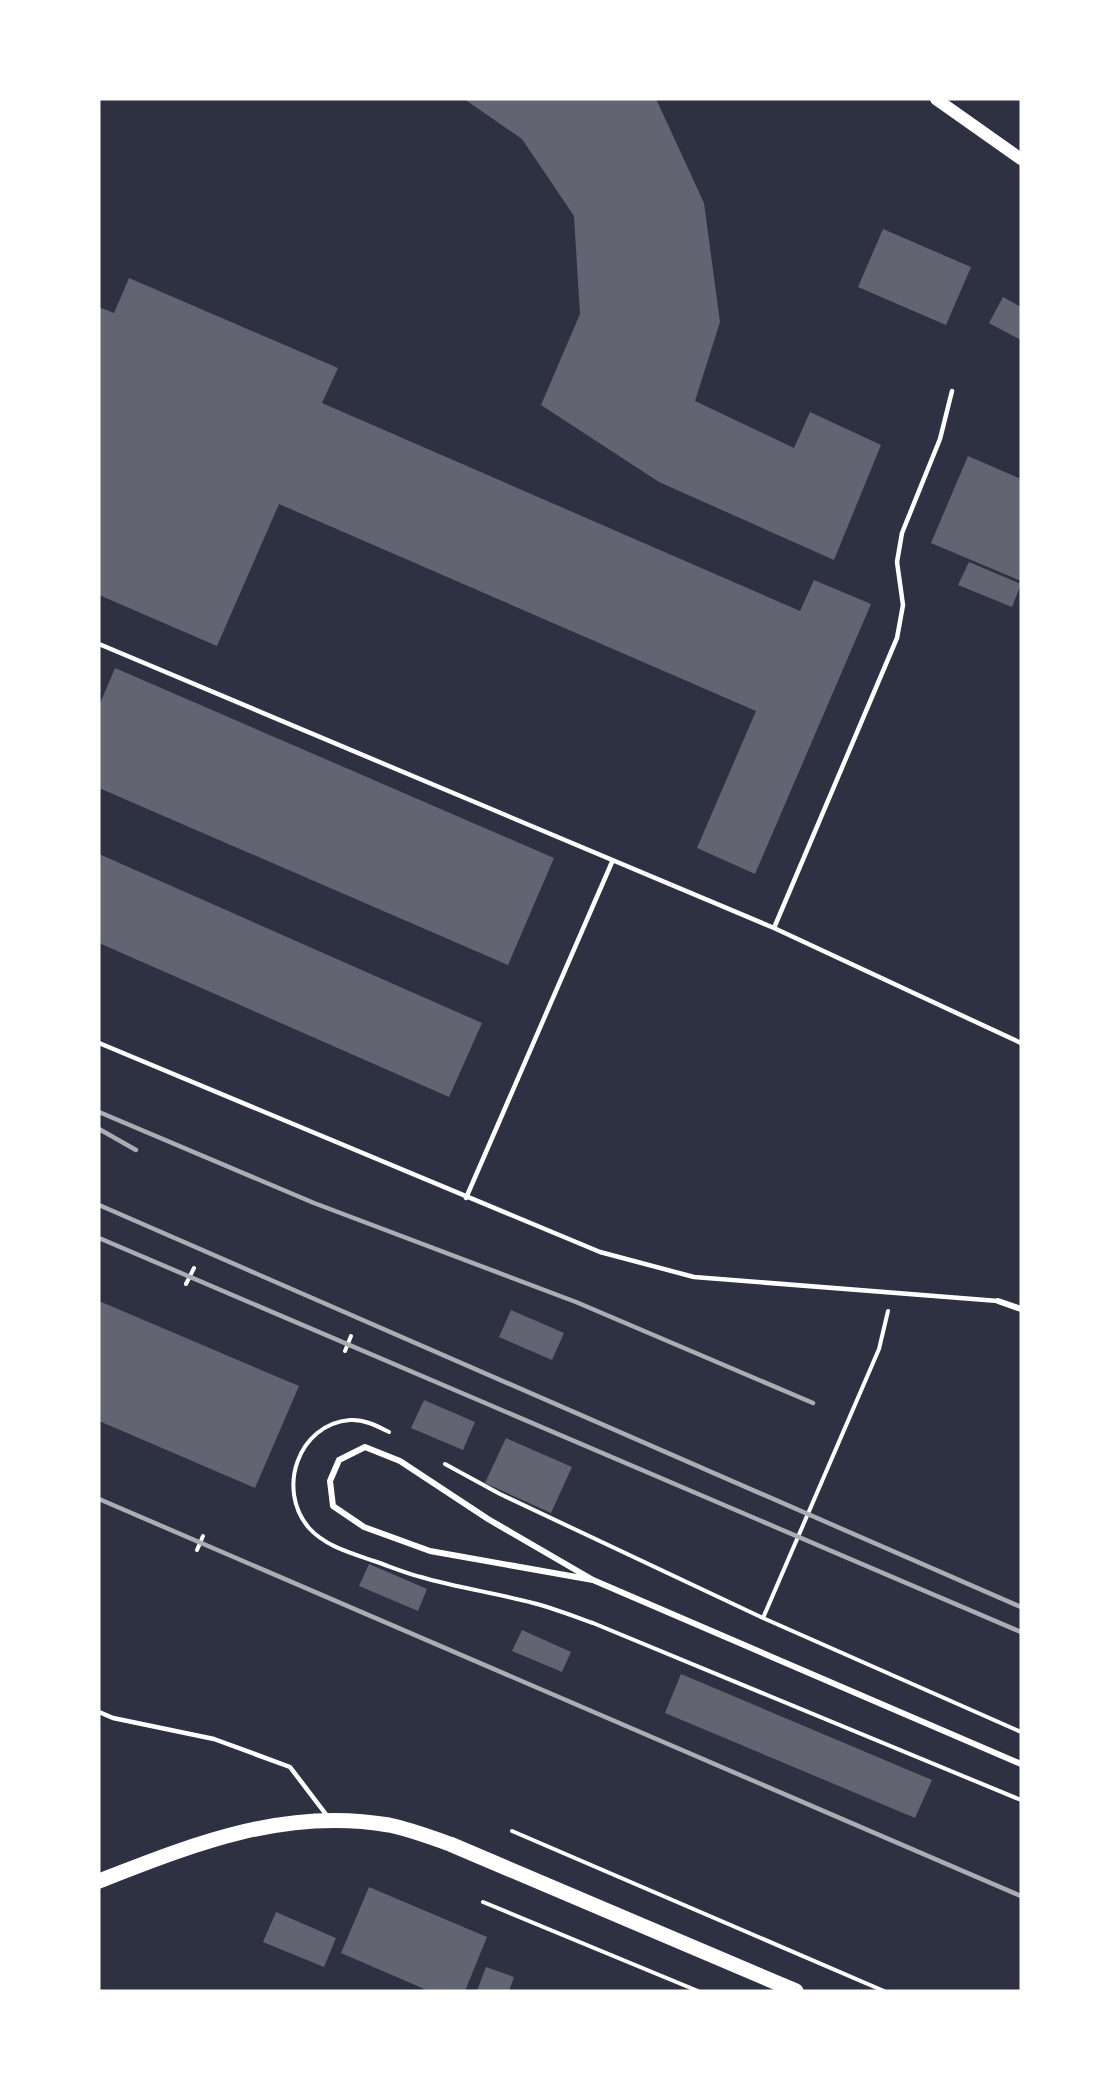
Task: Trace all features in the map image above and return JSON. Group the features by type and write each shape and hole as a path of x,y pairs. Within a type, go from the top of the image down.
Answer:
{"main road":[{"path":"936,99 1021,159"},
{"path":"99,1881 180,1849 279,1822 330,1819 391,1825 450,1844 796,1991"}],"street":[{"path":"998,1301 1021,1309"},
{"path":"593,1580 430,1551 364,1527 333,1506 330,1481 339,1460 364,1447 400,1461 488,1519 593,1580 1021,1764"}],"lane":[{"path":"774,928 897,638 903,605 897,562 902,533 940,439 952,391"},
{"path":"99,644 612,862 774,928 1021,1043"},
{"path":"466,1198 612,862"},
{"path":"99,1043 600,1252 694,1277 998,1301"},
{"path":"99,1712 113,1718 214,1739 290,1767 330,1819"}],"path":[{"path":"186,1284 194,1268"},
{"path":"763,1618 879,1349 893,1292"},
{"path":"345,1351 351,1336"},
{"path":"197,1550 203,1536"},
{"path":"512,1831 600,1871 884,1991"},
{"path":"483,1902 698,1991"}],"building":[{"path":"464,99 655,99 657,101 704,203 720,322 695,401 794,448 810,412 881,445 834,560 659,482 541,405 580,314 574,216 522,139"},
{"path":"883,229 971,267 946,325 858,287"},
{"path":"129,278 338,368 322,403 800,611 814,580 871,604 755,874 697,848 756,711 279,504 217,646 99,595 99,307 114,313"},
{"path":"1003,297 1021,307 1021,340 989,323"},
{"path":"968,456 1021,479 1021,581 931,543"},
{"path":"969,562 1021,584 1012,607 958,585"},
{"path":"115,668 554,858 508,965 99,788 99,706"},
{"path":"99,854 482,1023 449,1097 99,943"},
{"path":"99,1301 299,1386 255,1488 99,1421"},
{"path":"511,1310 564,1333 552,1360 499,1337"},
{"path":"424,1400 475,1422 463,1450 411,1428"},
{"path":"506,1438 572,1467 551,1513 485,1483"},
{"path":"369,1564 427,1589 418,1611 359,1586"},
{"path":"522,1630 571,1652 562,1672 512,1651"},
{"path":"681,1674 932,1780 915,1818 665,1713"},
{"path":"369,1887 487,1937 465,1991 429,1991 341,1953"},
{"path":"276,1912 336,1938 324,1967 263,1942"},
{"path":"486,1967 514,1977 509,1991 477,1991"}],"railway":[{"path":"99,1112 314,1203 576,1302 813,1403"},
{"path":"99,1129 136,1150"},
{"path":"99,1205 1021,1607"},
{"path":"99,1238 1021,1632"},
{"path":"99,1499 1021,1896"}]}
